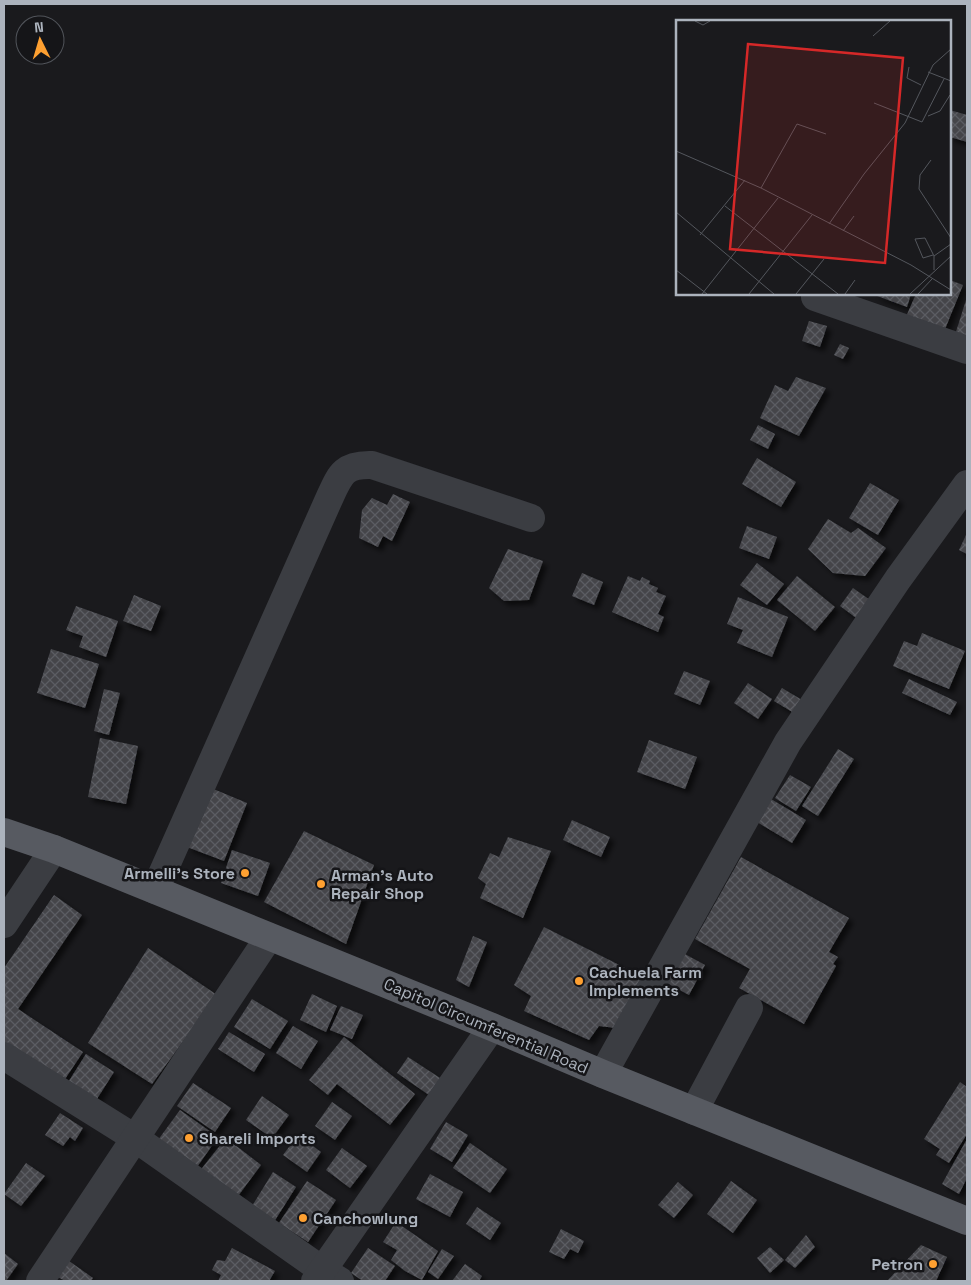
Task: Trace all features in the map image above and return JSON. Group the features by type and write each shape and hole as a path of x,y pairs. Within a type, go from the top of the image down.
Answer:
{"main road":[{"name":"Capitol Circumferential Road","path":"4,832 54,849 967,1221"}],"street":[{"path":"815,297 967,350"},
{"path":"155,890 329,499 338,480 346,470 359,465 372,465 530,518"},
{"path":"603,1074 788,742 898,579 967,484"},
{"path":"4,924 54,849"},
{"path":"40,1281 269,937"},
{"path":"694,1111 749,1008"},
{"path":"4,1056 135,1138 325,1278 492,1027"}],"building":[{"path":"951,110 967,115 967,142 951,137"},
{"path":"951,280 963,285 943,334 905,319 916,295 951,295"},
{"path":"875,295 911,295 907,307"},
{"path":"967,297 967,339 955,335"},
{"path":"809,321 827,326 820,347 802,341"},
{"path":"840,344 849,348 843,359 834,355"},
{"path":"796,377 826,388 799,436 760,418 775,385 788,391"},
{"path":"758,425 775,434 768,449 750,440"},
{"path":"757,458 796,482 781,507 742,484"},
{"path":"870,483 899,500 878,535 849,518"},
{"path":"393,494 410,502 392,541 383,536 378,547 359,538 362,510 372,498 387,505"},
{"path":"828,519 851,533 858,528 886,548 865,576 833,573 808,549"},
{"path":"747,526 777,537 769,559 739,548"},
{"path":"967,533 967,554 959,550"},
{"path":"508,549 543,561 529,600 504,601 489,588"},
{"path":"757,563 784,584 767,605 740,585"},
{"path":"582,573 603,582 594,605 572,596"},
{"path":"628,576 640,581 642,577 650,581 649,584 658,588 656,592 666,596 658,614 664,617 658,632 612,612"},
{"path":"797,576 835,607 815,631 777,600"},
{"path":"853,588 877,605 863,623 840,606"},
{"path":"134,595 161,606 151,631 123,621"},
{"path":"738,597 788,617 772,657 737,643 743,630 727,624"},
{"path":"76,606 118,621 106,657 79,647 83,636 66,630"},
{"path":"922,633 965,651 949,689 893,666 904,641 917,646"},
{"path":"51,649 99,664 85,708 37,693"},
{"path":"684,671 710,681 700,705 674,694"},
{"path":"909,679 957,702 950,715 902,693"},
{"path":"748,683 772,699 758,719 734,703"},
{"path":"782,688 802,700 794,713 774,701"},
{"path":"104,689 120,693 109,735 94,731"},
{"path":"100,738 138,746 126,804 88,797"},
{"path":"649,740 697,757 685,789 637,772"},
{"path":"838,749 854,759 818,816 802,806"},
{"path":"790,775 811,787 796,811 775,798"},
{"path":"211,788 247,803 224,861 187,847"},
{"path":"771,799 806,820 792,843 757,822"},
{"path":"572,820 610,837 601,857 563,840"},
{"name":"Arman's Auto Repair Shop","path":"304,831 374,865 346,944 264,902"},
{"path":"508,837 551,851 523,918 480,898 486,884 478,878 490,853 499,857"},
{"name":"Armelli's Store","path":"232,850 270,863 258,896 221,883"},
{"path":"741,857 849,918 829,952 838,957 833,964 836,966 804,1024 739,988 750,969 695,939"},
{"path":"54,895 82,915 18,1009 83,1052 61,1085 4,1049 4,968"},
{"name":"Cachuela Farm Implements","path":"544,927 645,978 616,1028 599,1026 589,1040 524,1011 531,996 514,985"},
{"path":"473,936 487,942 469,987 456,980"},
{"path":"148,948 217,995 152,1084 88,1043"},
{"path":"683,953 705,965 689,995 667,983"},
{"path":"312,994 337,1006 326,1032 300,1020"},
{"path":"252,999 288,1021 270,1049 234,1027"},
{"path":"341,1006 363,1015 352,1039 330,1030"},
{"path":"293,1026 318,1041 301,1069 276,1053"},
{"path":"229,1032 265,1054 254,1072 218,1049"},
{"path":"344,1037 415,1094 390,1125 337,1084 328,1095 309,1080"},
{"path":"86,1054 114,1072 95,1102 67,1084"},
{"path":"408,1057 440,1078 429,1095 397,1073"},
{"path":"960,1082 967,1087 967,1134 949,1163 936,1155 940,1149 924,1139"},
{"path":"193,1083 231,1108 215,1132 177,1106"},
{"path":"262,1096 289,1115 272,1138 246,1120"},
{"path":"332,1102 352,1116 335,1140 315,1126"},
{"path":"180,1110 218,1137 197,1167 158,1140"},
{"path":"60,1113 83,1128 75,1141 70,1137 63,1146 45,1135"},
{"path":"446,1122 468,1135 452,1162 430,1149"},
{"path":"298,1135 321,1152 307,1172 283,1155"},
{"path":"226,1138 261,1165 235,1200 199,1172"},
{"path":"967,1139 967,1178 959,1194 942,1184"},
{"path":"470,1143 507,1169 490,1193 453,1168"},
{"path":"342,1148 367,1166 350,1188 326,1170"},
{"path":"26,1163 45,1176 21,1206 4,1194"},
{"path":"273,1172 296,1187 272,1225 249,1211"},
{"path":"430,1174 463,1192 450,1217 416,1199"},
{"path":"307,1181 336,1200 308,1242 279,1223"},
{"path":"731,1181 757,1200 733,1233 707,1214"},
{"path":"678,1182 693,1195 674,1218 658,1205"},
{"path":"477,1207 501,1223 490,1240 466,1224"},
{"path":"396,1222 438,1251 422,1280 405,1271 391,1260 397,1250 383,1242"},
{"path":"561,1229 584,1241 578,1253 570,1249 564,1259 549,1252"},
{"path":"806,1235 815,1247 795,1268 785,1260"},
{"path":"921,1245 947,1257 936,1281 887,1281"},
{"path":"770,1247 784,1260 770,1273 757,1258"},
{"path":"232,1248 275,1271 269,1281 218,1281 221,1275 212,1270 217,1260 225,1261"},
{"path":"368,1248 395,1266 385,1281 363,1281 351,1273"},
{"path":"442,1249 454,1256 438,1279 428,1272"},
{"path":"4,1253 18,1264 6,1281 4,1281"},
{"path":"69,1261 93,1278 91,1281 65,1281 58,1277"},
{"path":"465,1264 482,1276 479,1281 452,1281"}],"place":[{"name":"Armelli's Store","path":"245,873"},
{"name":"Arman's Auto Repair Shop","path":"321,884"},
{"name":"Cachuela Farm Implements","path":"579,981"},
{"name":"Shareli Imports","path":"189,1138"},
{"name":"Canchowlung","path":"303,1218"},
{"name":"Petron","path":"933,1264"}]}
